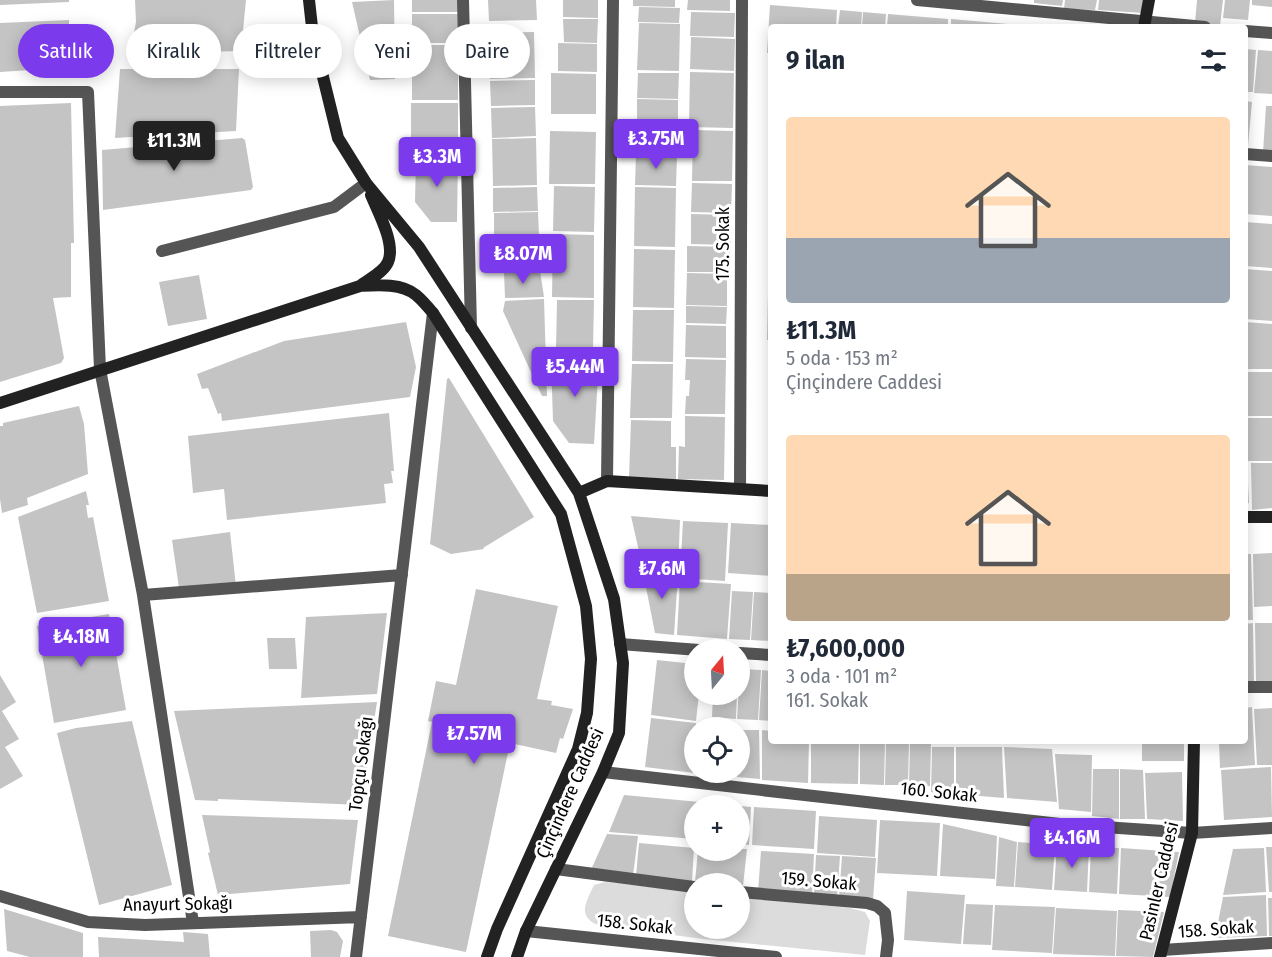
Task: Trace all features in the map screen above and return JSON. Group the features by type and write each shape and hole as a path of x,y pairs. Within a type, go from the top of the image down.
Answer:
{"main road":[{"name":"Çinçindere Caddesi","path":"309,0 312,36 338,138 366,183 419,247 579,493 614,599 622,663 619,733 603,772 526,931 517,957"},
{"path":"1144,24 1149,0"},
{"path":"0,403 360,286 388,263 391,249 385,227 366,183"},
{"name":"Çinçindere Caddesi","path":"360,286 382,285 415,293 433,313 561,514 586,606 591,659 587,713 578,749 497,929 487,957"},
{"path":"579,493 607,481 768,490"},
{"path":"1248,518 1272,517"},
{"name":"Pasinler Caddesi","path":"1161,954 1192,832 1194,744"}],"street":[{"path":"463,0 471,328"},
{"path":"607,481 613,0"},
{"name":"175. Sokak","path":"740,489 742,0"},
{"path":"917,0 1144,24"},
{"path":"1248,31 1272,33"},
{"path":"0,92 88,92 100,369 143,595 193,923"},
{"path":"1248,154 1272,156"},
{"path":"162,251 334,207 366,183"},
{"name":"Topçu Sokağı","path":"356,957 433,313"},
{"path":"143,595 402,575"},
{"path":"620,644 684,649"},
{"path":"750,653 768,655"},
{"path":"1248,687 1272,687"},
{"name":"160. Sokak","path":"603,772 1060,824 1192,832 1272,828"},
{"path":"556,869 684,886"},
{"name":"159. Sokak","path":"750,893 867,903 877,906 885,913 888,940 886,957"},
{"name":"Anayurt Sokağı","path":"0,896 88,922 146,925 361,917"},
{"name":"158. Sokak","path":"526,931 776,957"},
{"name":"158. Sokak","path":"1161,954 1272,943"}],"shaded area":[{"path":"605,882 684,891 684,936 598,925 591,921 585,913 585,908 594,885"},
{"path":"750,897 850,908 865,912 870,921 865,955 703,939 750,939"}],"building":[{"path":"0,0 69,0 69,2 0,5"},
{"path":"135,0 246,0 244,24 233,24 233,51 221,52 221,24 136,24"},
{"path":"394,0 394,24 357,24 352,2"},
{"path":"412,0 459,0 459,12 412,12"},
{"path":"488,0 536,0 537,20 489,21"},
{"path":"563,0 598,0 598,18 563,17"},
{"path":"633,0 675,0 675,7 633,6"},
{"path":"688,0 730,0 730,11 687,10"},
{"path":"1034,0 1063,0 1062,6 1034,3"},
{"path":"1065,0 1097,0 1095,10 1064,9"},
{"path":"1099,0 1145,0 1143,13 1098,10"},
{"path":"1197,0 1223,0 1220,24 1195,23"},
{"path":"1225,0 1250,0 1248,20 1223,18"},
{"path":"1252,0 1272,0 1272,7 1252,5"},
{"path":"770,5 837,10 836,24 769,24"},
{"path":"639,7 680,8 679,23 638,22"},
{"path":"840,10 862,12 861,24 838,24"},
{"path":"691,12 735,13 734,37 690,36"},
{"path":"863,12 886,14 885,24 862,24"},
{"path":"412,14 459,14 459,24 444,24 444,43 432,43 432,24 412,24"},
{"path":"888,14 948,19 948,24 887,24"},
{"path":"563,19 598,19 597,43 564,42"},
{"path":"951,19 1008,24 951,24"},
{"path":"69,20 69,24 18,24 18,71 0,72 0,23"},
{"path":"639,23 680,24 679,71 637,70"},
{"path":"530,32 534,32 535,78 490,79 530,78"},
{"path":"691,37 735,39 734,71 690,69"},
{"path":"558,43 597,44 597,72 558,71"},
{"path":"432,45 444,45 444,78 458,78 458,100 412,100 412,78 432,78"},
{"path":"1248,49 1256,50 1253,92 1248,92"},
{"path":"1258,50 1272,51 1272,94 1254,93"},
{"path":"120,69 126,69 126,78 221,78 221,69 233,69 233,78 239,78 236,131 115,138"},
{"path":"690,72 734,73 733,128 689,127"},
{"path":"551,73 596,74 596,114 551,114"},
{"path":"638,73 679,73 678,99 637,98"},
{"path":"370,78 395,78 395,79 370,80"},
{"path":"535,80 535,105 491,106 490,81"},
{"path":"637,99 678,100 678,127 637,126"},
{"path":"1248,101 1252,102 1248,146"},
{"path":"71,103 74,243 71,243 71,297 53,298 64,358 61,363 0,382 0,106"},
{"path":"411,103 458,103 458,155 411,155"},
{"path":"1266,106 1272,106 1272,153 1263,152"},
{"path":"535,107 536,136 492,138 491,108"},
{"path":"636,128 678,129 677,154 636,153"},
{"path":"693,130 733,131 732,181 692,181"},
{"path":"550,131 596,132 595,184 549,184"},
{"path":"242,138 245,140 253,187 251,190 103,210 102,150"},
{"path":"536,138 537,185 493,186 492,139"},
{"path":"636,154 677,155 676,186 635,185"},
{"path":"416,158 458,158 457,222 431,222 415,202"},
{"path":"1248,165 1272,167 1272,216 1248,214"},
{"path":"692,183 732,184 731,213 691,212"},
{"path":"554,186 595,187 594,232 553,231"},
{"path":"537,187 538,211 493,212 493,188"},
{"path":"635,187 676,188 675,247 634,246"},
{"path":"538,212 539,236 494,237 494,213"},
{"path":"691,214 731,215 731,245 691,244"},
{"path":"1248,222 1272,224 1272,268 1248,266"},
{"path":"553,234 594,235 594,298 552,297"},
{"path":"539,238 540,270 495,271 494,239"},
{"path":"687,246 730,247 730,272 687,272"},
{"path":"634,249 675,250 674,308 633,307"},
{"path":"1248,269 1272,271 1272,321 1248,319"},
{"path":"540,271 544,297 505,298 504,272"},
{"path":"687,273 727,274 727,306 686,305"},
{"path":"199,275 207,319 168,326 159,282"},
{"path":"768,293 768,340 767,340"},
{"path":"544,299 547,396 542,396 503,311 505,301"},
{"path":"557,300 594,300 593,349 556,349"},
{"path":"686,306 727,307 726,324 686,323"},
{"path":"633,310 674,310 673,362 632,361"},
{"path":"406,322 416,367 410,397 222,421 221,413 218,414 208,388 202,389 197,374 284,341"},
{"path":"1248,322 1272,324 1272,369 1248,369"},
{"path":"686,325 726,326 726,358 685,357"},
{"path":"551,359 599,359 594,444 569,443 553,421"},
{"path":"686,359 726,360 725,414 685,414 690,380 685,380"},
{"path":"632,364 673,364 672,418 630,418"},
{"path":"1248,372 1272,372 1272,416 1248,416"},
{"path":"449,378 534,517 484,549 451,554 430,544 447,379"},
{"path":"79,406 84,424 88,474 27,498 28,505 2,513 0,426 3,426 3,423"},
{"path":"389,413 394,471 391,471 393,483 384,484 386,503 227,520 224,489 193,493 188,436"},
{"path":"685,416 725,417 724,480 678,479 679,446 685,447"},
{"path":"1248,418 1272,418 1272,461 1248,461"},
{"path":"631,420 671,421 671,447 676,447 676,479 629,478"},
{"path":"1251,463 1272,463 1272,508 1252,510"},
{"path":"86,491 89,505 86,505 88,518 93,517 109,601 37,613 18,517"},
{"path":"631,516 680,520 678,571 643,569"},
{"path":"683,521 728,523 725,581 680,578"},
{"path":"731,523 768,525 768,576 728,573"},
{"path":"230,532 236,586 179,588 172,540"},
{"path":"1272,553 1272,606 1254,607 1253,554"},
{"path":"1248,554 1251,554 1253,620 1248,620"},
{"path":"643,572 678,574 674,635 655,633"},
{"path":"680,581 731,584 727,639 677,635"},
{"path":"476,589 558,606 537,699 552,701 551,705 573,709 556,753 510,743 466,952 388,936 432,722 428,721 436,681 456,685"},
{"path":"732,591 753,592 750,640 729,639"},
{"path":"754,592 768,593 768,641 751,640"},
{"path":"387,613 377,694 301,698 306,617"},
{"path":"109,614 126,710 54,723 37,626"},
{"path":"1253,623 1254,681 1248,682 1248,624"},
{"path":"1255,623 1272,623 1272,681 1256,681"},
{"path":"267,638 295,638 297,669 269,669"},
{"path":"657,660 684,663 684,705 698,705 696,717 684,717 684,719 651,715"},
{"path":"750,669 761,670 758,720 750,720 750,717 737,717 738,705 750,705"},
{"path":"762,670 768,671 768,721 759,720"},
{"path":"0,675 16,702 2,711 19,739 5,747 23,776 0,789"},
{"path":"377,702 361,805 195,800 174,711"},
{"path":"713,705 737,705 736,717 712,717"},
{"path":"1252,707 1255,765 1220,768 1219,744 1248,744 1248,708"},
{"path":"1272,708 1272,765 1257,765 1254,709"},
{"path":"651,718 684,722 684,772 645,767"},
{"path":"132,721 172,885 99,905 57,733 76,728"},
{"path":"750,730 759,730 760,779 750,778"},
{"path":"762,730 768,731 768,744 809,744 808,783 762,780"},
{"path":"811,744 859,744 858,784 811,783"},
{"path":"860,744 885,744 884,785 860,784"},
{"path":"886,744 909,744 908,785 885,785"},
{"path":"910,744 931,744 930,786 909,786"},
{"path":"1142,744 1184,744 1184,761 1142,761"},
{"path":"932,747 954,747 954,794 931,792"},
{"path":"956,747 1002,747 1004,798 956,794"},
{"path":"1004,747 1052,749 1057,802 1007,798"},
{"path":"1055,754 1092,755 1091,812 1059,809"},
{"path":"1271,767 1272,817 1224,820 1221,770"},
{"path":"1093,769 1119,769 1119,819 1092,816"},
{"path":"1120,769 1143,770 1145,819 1120,819"},
{"path":"1182,772 1183,821 1147,819 1145,773"},
{"path":"624,795 684,801 684,838 609,832"},
{"path":"754,807 816,811 814,849 752,845"},
{"path":"202,815 358,820 350,884 218,895"},
{"path":"819,816 877,820 875,857 817,853"},
{"path":"880,820 940,823 937,876 877,873"},
{"path":"943,824 997,836 995,879 940,876"},
{"path":"607,834 638,836 633,876 590,872"},
{"path":"999,837 1017,842 1014,887 996,886"},
{"path":"1018,842 1055,845 1052,890 1015,887"},
{"path":"639,843 684,847 684,861 693,861 693,873 684,873 684,881 636,876"},
{"path":"1057,845 1089,847 1087,892 1054,890"},
{"path":"1091,847 1119,848 1117,894 1089,892"},
{"path":"1266,847 1272,847 1272,892 1269,892"},
{"path":"1121,848 1179,852 1170,897 1119,894"},
{"path":"1264,848 1266,892 1223,895 1233,849"},
{"path":"761,851 814,854 812,895 758,892"},
{"path":"816,855 840,856 837,898 814,896"},
{"path":"842,856 876,858 873,900 839,898"},
{"path":"697,861 746,861 744,873 696,873"},
{"path":"907,891 965,895 961,944 904,940"},
{"path":"1266,895 1267,936 1215,938 1223,897"},
{"path":"1268,898 1272,898 1272,936 1269,936"},
{"path":"966,904 993,905 991,945 963,944"},
{"path":"995,905 1055,907 1052,953 992,950"},
{"path":"1056,908 1117,911 1115,956 1053,954"},
{"path":"4,909 83,933 83,957 30,957 7,951"},
{"path":"1118,910 1164,912 1153,957 1116,956"},
{"path":"310,931 337,932 343,941 340,957 311,957"},
{"path":"183,932 208,934 210,957 99,957 98,937 184,942"}]}
